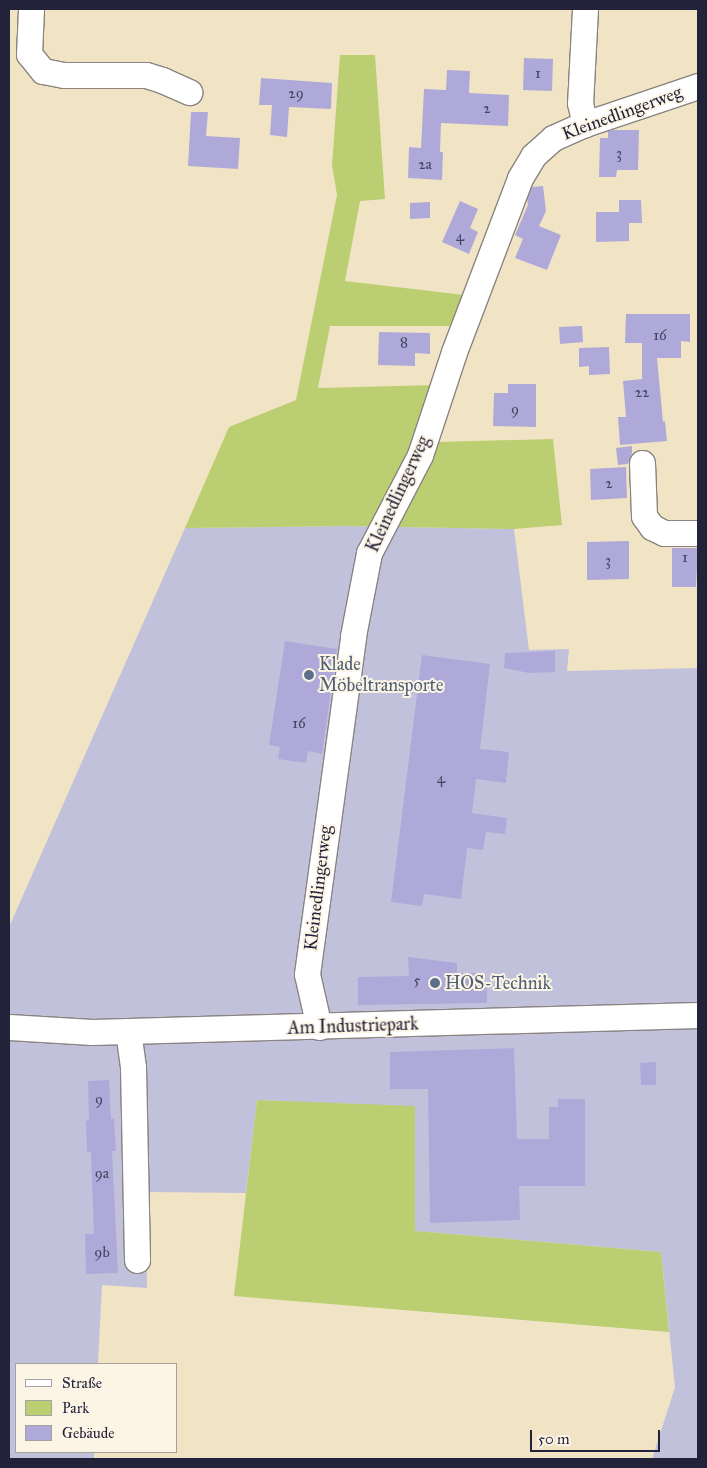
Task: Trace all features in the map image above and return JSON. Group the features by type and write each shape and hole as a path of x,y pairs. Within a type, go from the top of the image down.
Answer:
{"street":[{"path":"31,9 29,54 43,71 64,75 146,75 189,92"},
{"path":"585,9 580,103 585,124"},
{"name":"Kleinedlingerweg","path":"319,1027 307,974 353,636 369,553 420,455 454,352 520,178 533,156 552,138 585,124 698,86"},
{"path":"642,464 644,516 652,527 664,533 698,533"},
{"name":"Am Industriepark","path":"9,1027 92,1032 698,1015"},
{"path":"128,1031 133,1067 137,1260"}],"shaded area":[{"path":"348,526 514,529 529,650 569,649 567,671 698,668 698,1459 652,1459 675,1387 661,1252 415,1231 415,1107 257,1100 246,1193 146,1192 147,1288 102,1285 98,1363 15,1363 15,1453 94,1453 94,1459 9,1459 9,927 185,528"}],"green space":[{"path":"340,55 375,55 385,199 360,201 345,281 473,296 461,326 330,326 318,388 436,385 437,442 553,439 562,525 514,529 348,526 185,528 229,427 296,400 337,195 332,165"},
{"path":"257,1100 415,1106 415,1231 661,1252 669,1332 234,1296"}],"building":[{"path":"524,58 553,59 552,91 523,90"},
{"path":"447,70 470,71 469,93 509,95 508,126 441,123 440,152 443,152 442,180 408,178 409,147 421,148 424,89 446,90"},
{"path":"261,78 332,83 331,109 289,107 287,137 270,135 272,105 259,105"},
{"path":"191,112 208,112 206,136 240,138 238,169 188,166"},
{"path":"639,130 638,170 617,170 616,177 599,177 600,138 608,138 608,131"},
{"path":"543,186 546,211 539,226 561,235 547,270 515,258 523,239 515,235 528,205 527,199 532,187"},
{"path":"619,200 641,200 642,223 629,223 629,241 596,242 596,212 619,212"},
{"path":"460,201 478,209 470,228 478,232 469,254 442,242"},
{"path":"430,202 430,218 410,219 410,203"},
{"path":"626,314 690,314 690,342 681,341 681,358 657,358 663,422 665,421 667,441 620,445 618,417 626,417 623,381 642,379 642,343 625,343"},
{"path":"582,326 583,342 560,344 559,327"},
{"path":"379,332 430,333 430,354 415,353 415,366 378,365"},
{"path":"609,347 610,374 589,375 589,366 579,367 579,348"},
{"path":"508,384 536,384 536,427 493,426 494,393 508,393"},
{"path":"632,446 632,453 628,464 618,465 616,448"},
{"path":"626,467 627,498 591,500 590,469"},
{"path":"629,541 629,579 587,580 587,542"},
{"path":"672,548 698,548 696,587 672,587"},
{"path":"285,641 337,649 322,754 308,751 306,763 278,759 280,747 269,745"},
{"path":"555,651 555,672 529,673 504,668 505,653"},
{"path":"422,655 490,664 480,749 509,752 506,783 476,779 472,813 507,818 505,834 486,832 483,850 467,848 461,899 424,894 422,906 391,902"},
{"path":"408,957 457,963 457,973 476,973 476,984 487,984 487,1003 358,1005 358,977 409,976"},
{"path":"514,1048 517,1139 549,1139 549,1107 558,1107 558,1099 585,1099 585,1186 519,1186 520,1220 430,1223 428,1089 390,1089 390,1052"},
{"path":"656,1062 656,1085 641,1085 640,1063"},
{"path":"109,1080 111,1119 114,1119 116,1151 112,1151 118,1273 86,1274 85,1234 94,1234 91,1152 87,1152 86,1121 89,1120 88,1081"}],"place":[{"name":"Klade Möbeltransporte","path":"309,675"},
{"name":"HOS-Technik","path":"435,983"}]}
